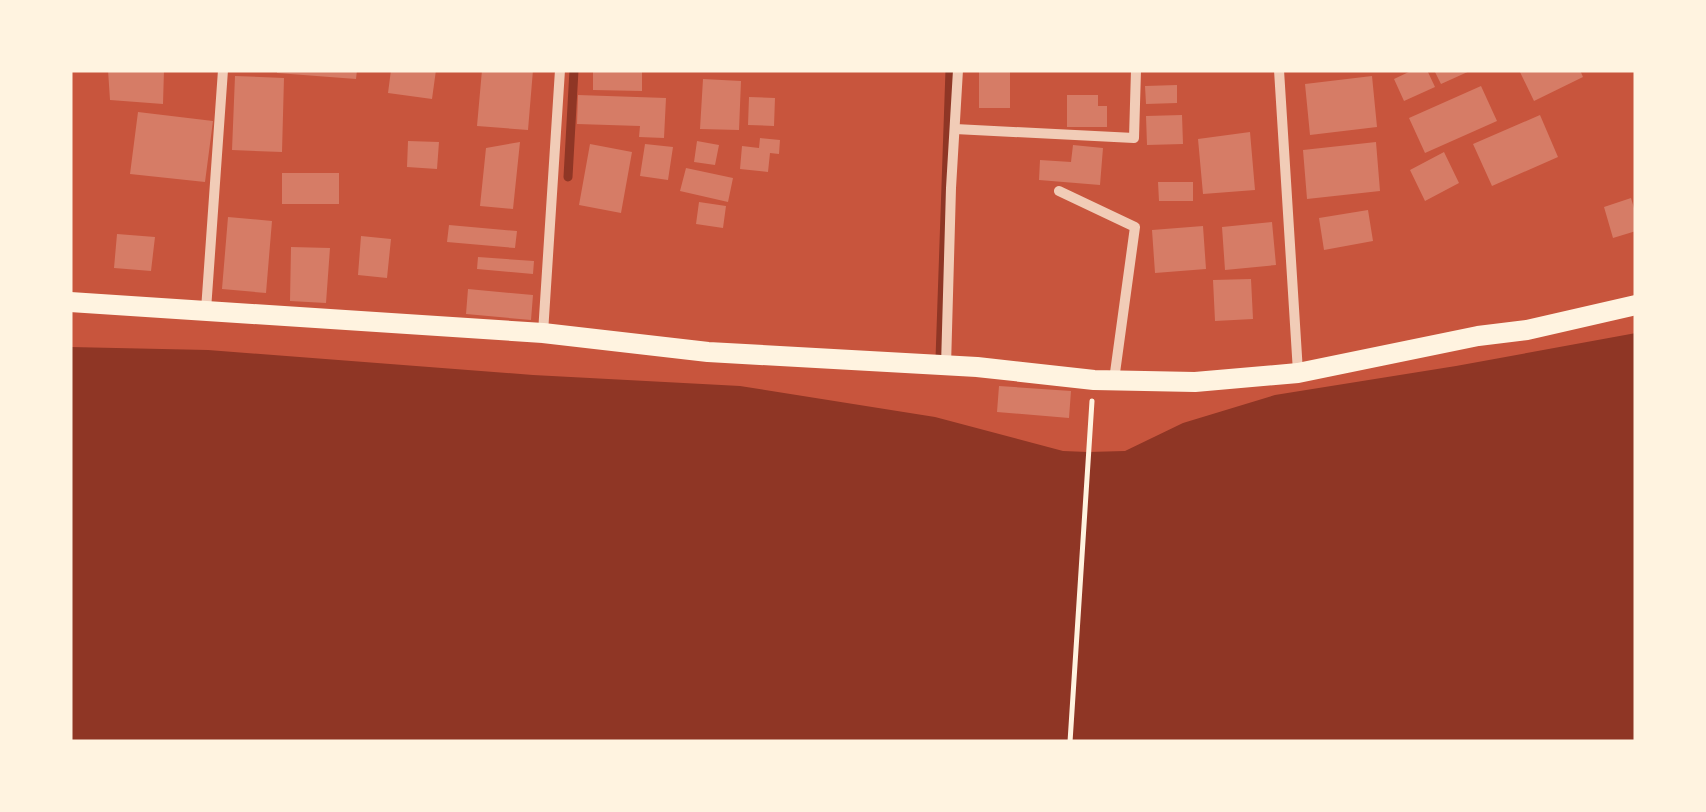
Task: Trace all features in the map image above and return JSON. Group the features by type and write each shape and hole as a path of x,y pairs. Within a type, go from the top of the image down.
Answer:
{"main road":[{"path":"70,302 543,332 708,352 977,367 1104,380 1195,382 1298,373 1636,305"}],"street":[{"path":"206,311 223,70"},
{"path":"543,332 560,70"},
{"path":"946,367 958,70"},
{"path":"955,130 1134,138 1136,70"},
{"path":"1278,70 1298,373"},
{"path":"1059,191 1134,227 1104,380"}],"path":[{"path":"1070,742 1104,380"}],"shaded area":[{"path":"1636,333 1636,742 70,742 70,347 208,350 533,375 740,386 935,417 1063,451 1088,452 1125,451 1183,423 1275,395"}],"building":[{"path":"108,70 164,70 163,104 110,100"},
{"path":"277,70 357,70 356,79"},
{"path":"391,70 436,70 432,99 388,93"},
{"path":"482,70 533,70 528,130 477,126"},
{"path":"593,70 642,70 642,91 593,90"},
{"path":"979,70 1010,70 1010,108 979,108"},
{"path":"1413,70 1427,70 1435,87 1404,101 1394,79"},
{"path":"1434,70 1472,70 1441,84"},
{"path":"1519,70 1580,70 1583,77 1534,101"},
{"path":"235,76 284,78 282,152 232,150"},
{"path":"1372,76 1377,127 1310,135 1305,84"},
{"path":"703,79 741,81 739,130 700,129"},
{"path":"1177,85 1177,103 1146,104 1145,86"},
{"path":"1481,86 1497,121 1425,153 1409,118"},
{"path":"578,95 666,98 664,138 639,137 640,126 577,124"},
{"path":"1067,95 1098,95 1098,106 1107,106 1107,127 1067,127"},
{"path":"749,97 775,98 774,126 748,125"},
{"path":"138,112 213,121 205,182 130,174"},
{"path":"1182,115 1183,144 1147,145 1146,116"},
{"path":"1540,115 1558,157 1492,186 1473,144"},
{"path":"1250,132 1255,190 1203,194 1198,139"},
{"path":"760,138 780,140 779,154 770,153 768,172 740,169 742,146 759,148"},
{"path":"408,141 439,142 437,169 407,167"},
{"path":"697,141 719,145 715,165 694,162"},
{"path":"520,142 513,209 480,206 486,148"},
{"path":"1376,142 1380,191 1307,199 1303,150"},
{"path":"590,144 632,152 621,213 579,205"},
{"path":"645,144 673,147 668,180 640,176"},
{"path":"1073,145 1103,148 1100,185 1039,180 1040,160 1071,162"},
{"path":"1444,152 1459,183 1425,201 1410,170"},
{"path":"686,168 733,178 728,202 680,191"},
{"path":"282,173 339,173 339,204 282,204"},
{"path":"1158,182 1193,182 1193,201 1159,201"},
{"path":"1631,198 1636,231 1613,238 1604,207"},
{"path":"699,202 726,206 723,228 696,224"},
{"path":"1368,210 1373,241 1324,250 1319,218"},
{"path":"228,217 272,221 266,293 222,289"},
{"path":"1272,222 1276,265 1225,270 1222,227"},
{"path":"449,225 517,231 515,248 447,242"},
{"path":"1203,226 1206,269 1155,273 1152,230"},
{"path":"117,234 155,237 151,271 114,268"},
{"path":"361,236 391,239 387,278 358,275"},
{"path":"291,247 330,248 326,303 290,301"},
{"path":"478,257 534,261 533,274 477,269"},
{"path":"1251,279 1253,319 1215,321 1213,280"},
{"path":"468,289 533,295 531,320 466,314"},
{"path":"999,386 1071,391 1069,418 997,412"}],"waterway":[{"path":"568,177 574,70"},
{"path":"940,359 950,70"}]}
